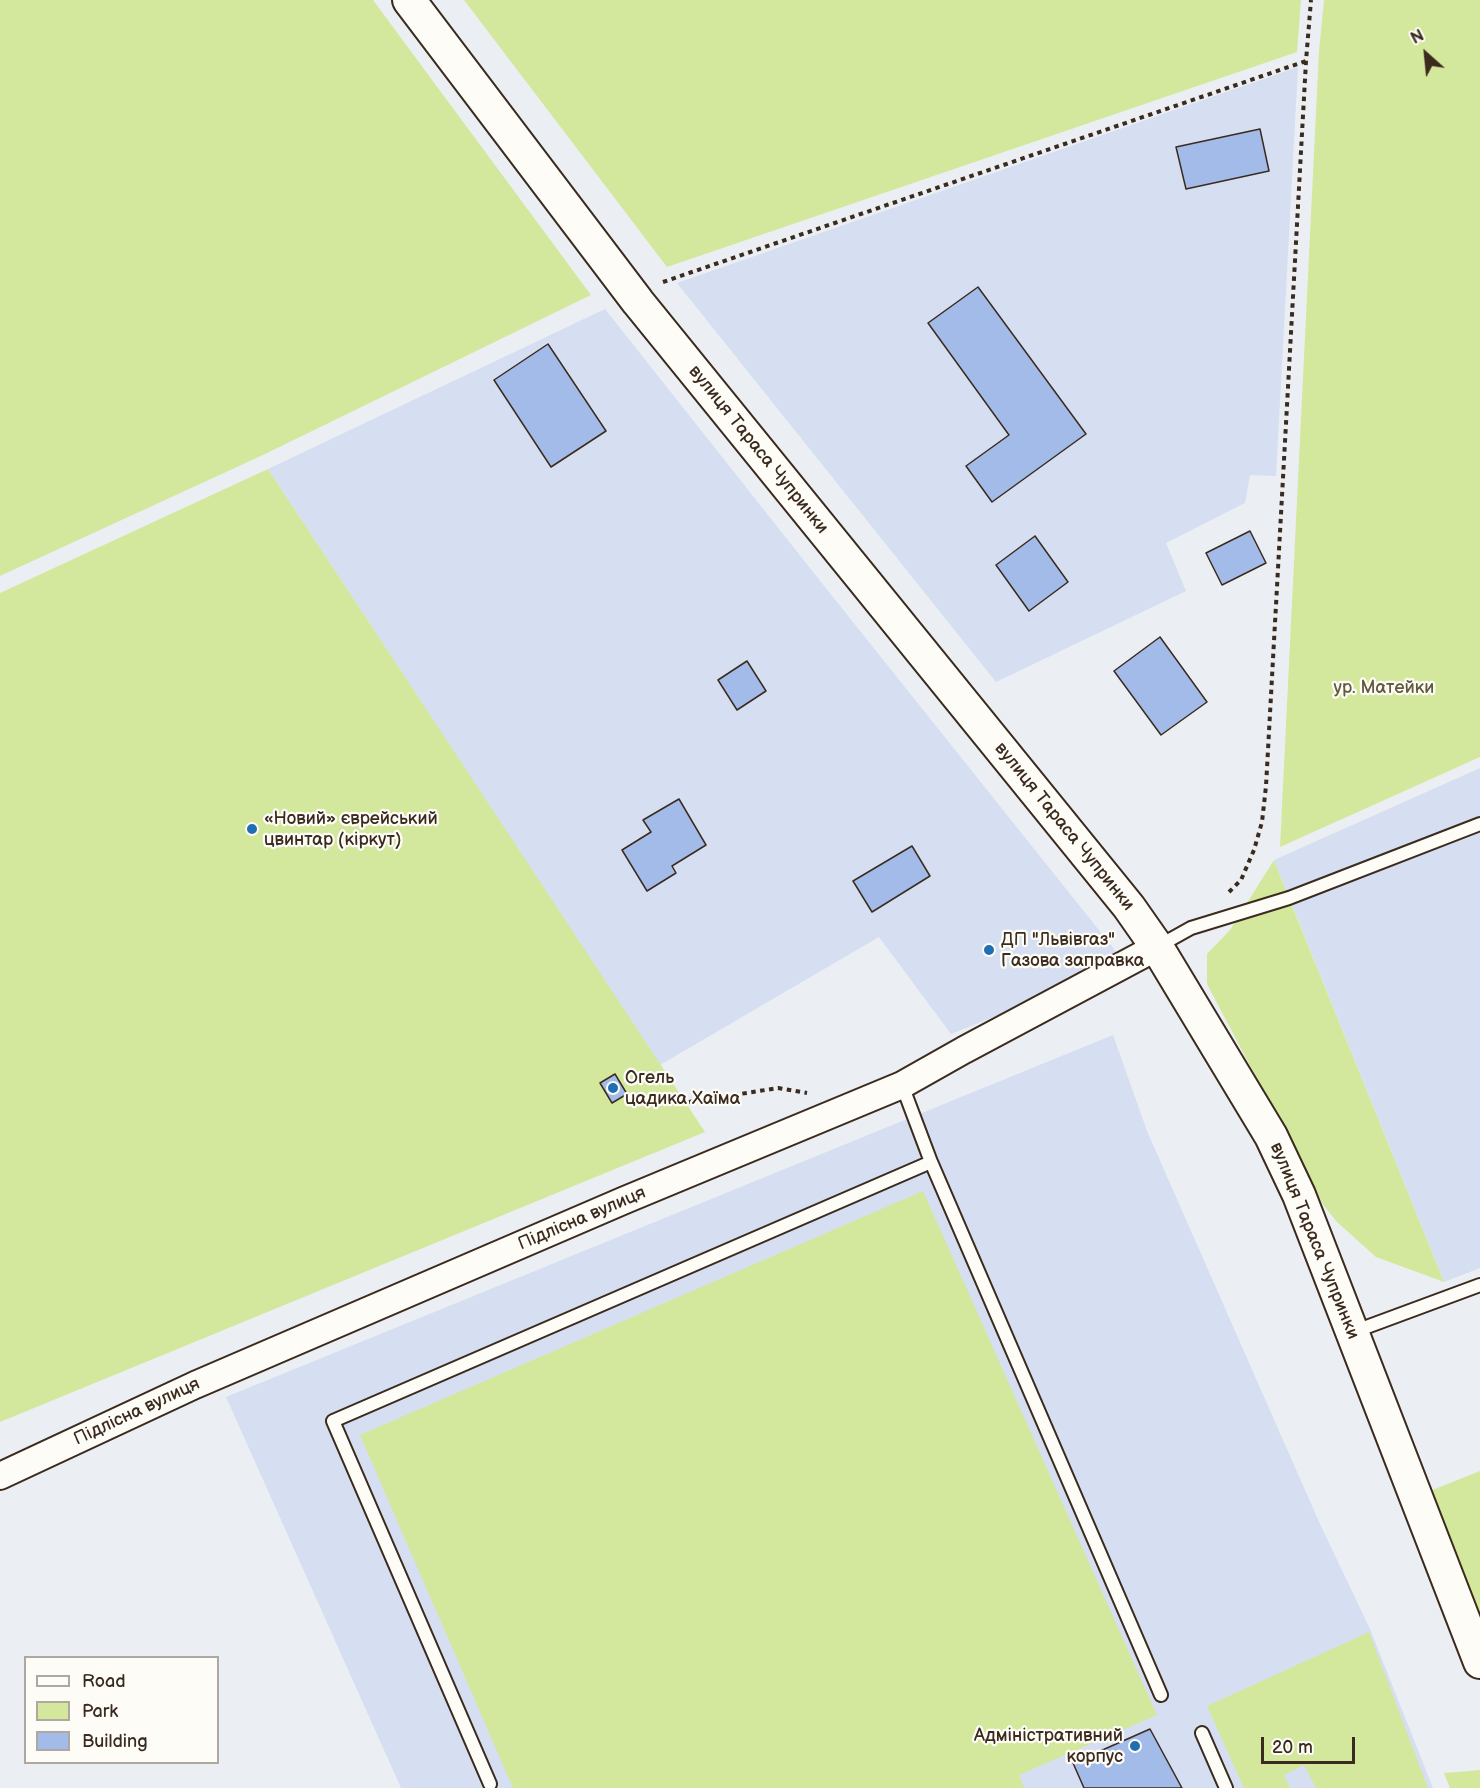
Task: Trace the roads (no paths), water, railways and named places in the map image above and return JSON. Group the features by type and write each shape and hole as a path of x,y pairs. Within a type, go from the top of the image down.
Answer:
{"street":[{"name":"вулиця Тараса Чупринки","path":"408,0 632,293 1129,907 1157,947 1271,1136 1299,1195 1480,1662"},
{"name":"Підлісна вулиця","path":"0,1476 216,1376 625,1200 902,1085 1157,947"}],"lane":[{"path":"1157,947 1191,928 1289,898 1480,824"},
{"path":"902,1085 931,1162 1161,1695"},
{"path":"490,1784 333,1421 931,1162"},
{"path":"1352,1332 1480,1285"},
{"path":"1202,1733 1226,1788"}],"place":[{"name":"«Новий» єврейський цвинтар (кіркут)","path":"252,829"},
{"name":"ДП \"Львівгаз\" Газова заправка","path":"989,950"},
{"name":"Огель цадика Хаїма","path":"613,1088"},
{"name":"Адміністративний корпус","path":"1135,1746"}],"park label":[{"name":"ур. Матейки","path":"1384,688"}]}
